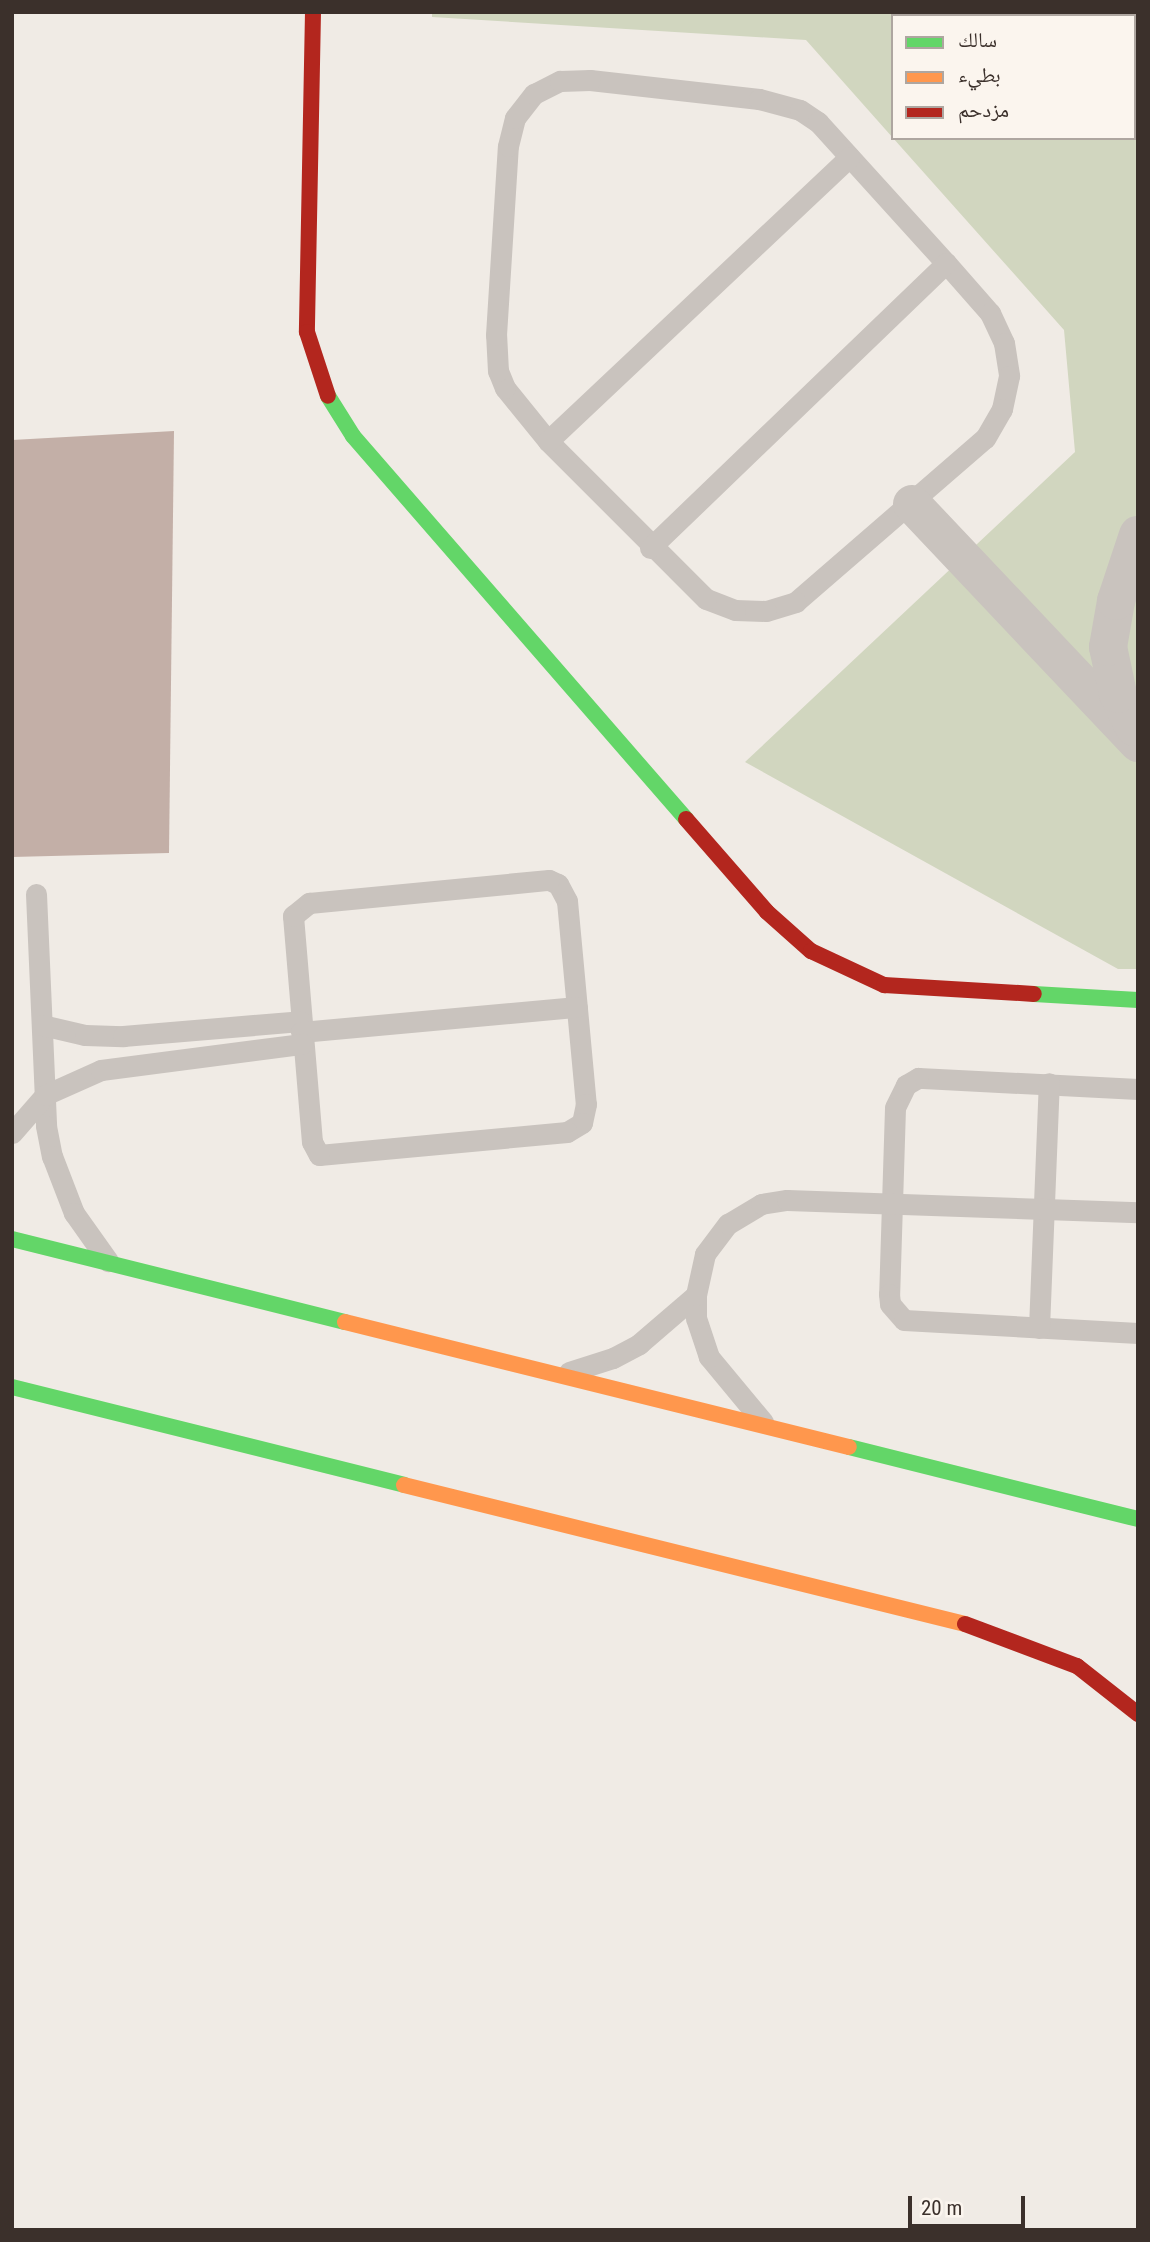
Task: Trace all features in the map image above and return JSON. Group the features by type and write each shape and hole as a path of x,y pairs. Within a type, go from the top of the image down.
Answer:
{"street":[{"path":"313,12 307,332 323,388 353,436 767,912 811,951 884,985 1138,999"},
{"path":"912,504 1138,743"},
{"path":"1138,535 1116,601 1108,647 1118,694 1138,736"},
{"path":"12,1239 1138,1519"},
{"path":"12,1387 967,1625 1077,1666 1138,1714"}],"lane":[{"path":"590,80 759,99 800,110 818,122 946,263 989,313 1004,343 1009,376 1002,409 985,438 821,584 796,602 766,611 735,610 706,599 650,548 514,404 498,371 496,353 508,146 515,118 534,94 560,81 590,80"},
{"path":"548,441 849,156"},
{"path":"650,548 946,263"},
{"path":"549,880 558,884 567,901 577,1007 586,1114 582,1123 566,1132 320,1155 312,1142 291,927 300,908 549,880"},
{"path":"36,894 45,1096 52,1156 74,1213 109,1263"},
{"path":"42,1025 85,1035 301,1032 577,1007"},
{"path":"12,1133 45,1096 79,1078 124,1064 301,1032"},
{"path":"1138,1089 918,1079 906,1085 895,1108 889,1294 895,1313 915,1321 1138,1333"},
{"path":"1039,1328 1049,1083"},
{"path":"769,1429 709,1357 696,1318 696,1294 705,1254 728,1224 761,1204 787,1200 1138,1212"},
{"path":"555,1375 613,1358 639,1344 696,1294"}],"green space":[{"path":"432,12 1138,12 1138,969 1118,969 745,762 1075,452 1064,330 895,140 1136,140 1136,14 891,14 891,136 806,40 432,17"}],"building":[{"path":"174,431 169,853 12,857 12,440"}],"traffic: fast":[{"path":"328,396 353,436 686,819"},
{"path":"1034,994 1138,1000"},
{"path":"12,1239 345,1322"},
{"path":"12,1387 404,1485"},
{"path":"849,1447 1138,1519"}],"traffic: slow":[{"path":"345,1322 849,1447"},
{"path":"404,1485 965,1624"}],"traffic: jam":[{"path":"313,12 307,332 328,396"},
{"path":"686,819 767,912 811,951 884,985 1034,994"},
{"path":"965,1624 1077,1666 1138,1714"}]}
